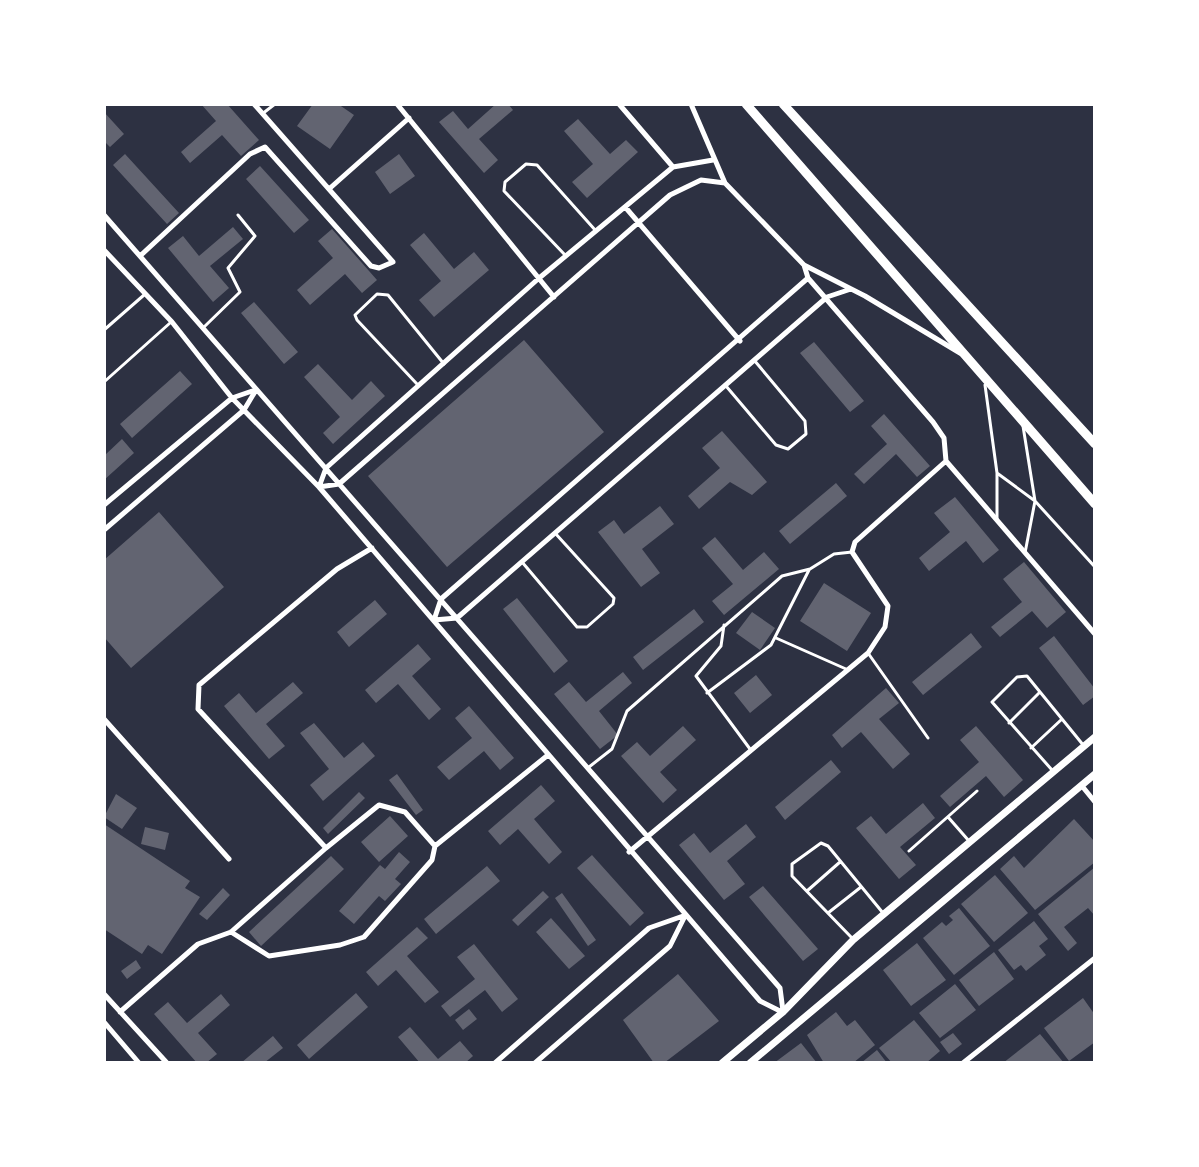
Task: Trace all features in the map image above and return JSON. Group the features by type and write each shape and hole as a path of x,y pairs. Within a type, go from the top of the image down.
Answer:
{"highway":[{"path":"746,104 1095,504"},
{"path":"783,104 1095,444"}],"main road":[{"path":"722,1063 783,1012 853,940 972,844 1095,737"},
{"path":"750,1063 1095,774"}],"street":[{"path":"140,256 250,154 265,147 371,266 379,268 393,262 254,104"},
{"path":"397,104 554,297"},
{"path":"619,104 673,167"},
{"path":"691,104 725,183 804,265 967,357"},
{"path":"329,189 409,118"},
{"path":"319,487 326,468 538,279 673,167 713,160"},
{"path":"319,487 339,484 670,195 701,180 725,183"},
{"path":"626,208 740,341"},
{"path":"104,215 780,988 783,1012"},
{"path":"104,250 172,322 232,398 319,487 760,1001 783,1012"},
{"path":"629,852 753,752 868,653 885,627 888,606 852,552 855,542 946,461 948,450 944,438 933,422 808,278 804,265"},
{"path":"434,620 441,599 740,341 808,278"},
{"path":"434,620 457,618 827,297 851,289"},
{"path":"104,505 232,398 256,390"},
{"path":"104,530 244,410 256,390"},
{"path":"946,461 1095,634"},
{"path":"326,848 198,709 199,685 337,569 372,548"},
{"path":"104,719 229,859"},
{"path":"231,932 269,956 340,945 364,937 432,860 435,846 548,755"},
{"path":"1081,785 1095,802"},
{"path":"120,1012 198,944 231,932 379,805 405,812 435,846"},
{"path":"495,1063 649,928 686,915"},
{"path":"535,1063 670,946 686,915"},
{"path":"963,1063 1095,958"},
{"path":"104,994 167,1063"},
{"path":"104,1022 139,1063"}],"lane":[{"path":"262,114 275,104"},
{"path":"566,256 504,191 505,182 526,164 537,165 596,231"},
{"path":"204,327 240,292 228,268 255,236 238,215"},
{"path":"419,386 357,320 359,309 377,294 388,295 444,364"},
{"path":"104,330 144,295"},
{"path":"104,382 172,322"},
{"path":"726,386 776,445 788,449 806,434 805,421 754,360"},
{"path":"984,377 997,473 997,520"},
{"path":"1022,421 1035,501 1025,553"},
{"path":"997,473 1035,501 1095,567"},
{"path":"522,562 577,627 587,627 613,604 614,598 555,533"},
{"path":"589,767 612,749 627,711 782,576 810,569 827,557 852,552"},
{"path":"707,693 776,638 810,569"},
{"path":"724,625 721,646 696,676 753,752"},
{"path":"776,638 849,671"},
{"path":"868,653 928,738"},
{"path":"1054,772 995,708 995,696 1023,675 1084,746"},
{"path":"1009,723 1040,692"},
{"path":"1031,748 1062,719"},
{"path":"909,851 977,791"},
{"path":"948,817 972,844"},
{"path":"853,940 792,876 792,864 821,843 841,862 885,916"},
{"path":"807,891 841,862"},
{"path":"828,913 861,887"}],"building":[{"path":"201,104 227,104 259,140 241,156 222,135 190,163 181,152 216,121"},
{"path":"313,104 338,104 354,115 330,149 297,126"},
{"path":"496,104 508,104 513,110 479,139 498,160 484,173 439,122 453,111 468,129"},
{"path":"104,112 124,134 110,147 104,141"},
{"path":"578,119 610,154 626,140 638,152 587,198 572,182 593,164 564,131"},
{"path":"125,154 179,213 167,224 113,165"},
{"path":"399,154 415,176 390,194 375,172"},
{"path":"260,166 309,220 294,233 246,179"},
{"path":"233,227 243,239 210,266 229,288 213,302 168,248 183,236 199,256"},
{"path":"332,229 377,280 362,293 345,274 310,305 297,290 333,258 318,241"},
{"path":"424,233 454,269 474,252 489,270 434,317 419,300 441,281 410,245"},
{"path":"254,302 298,352 284,364 241,313"},
{"path":"524,340 604,432 447,567 368,476"},
{"path":"814,342 864,401 850,412 800,353"},
{"path":"318,364 352,400 371,381 385,396 333,444 323,433 340,417 304,377"},
{"path":"180,371 192,384 132,438 120,424"},
{"path":"884,414 930,466 917,477 896,454 864,484 854,474 887,444 871,426"},
{"path":"722,431 767,482 752,495 730,482 699,509 688,496 720,468 702,448"},
{"path":"122,439 134,453 104,480 104,456"},
{"path":"836,483 847,496 790,544 779,531"},
{"path":"955,497 999,550 983,563 966,541 929,571 919,558 950,532 934,513"},
{"path":"660,506 674,524 642,549 660,573 641,587 598,532 614,520 624,534"},
{"path":"159,512 224,587 131,668 104,637 104,560"},
{"path":"715,537 743,570 764,552 779,569 724,615 712,601 733,584 702,548"},
{"path":"1024,562 1066,612 1047,628 1032,611 1000,637 991,627 1022,602 1003,579"},
{"path":"824,583 871,613 847,651 800,621"},
{"path":"517,598 568,661 554,673 503,609"},
{"path":"375,600 387,614 349,647 337,632"},
{"path":"694,609 704,622 643,670 633,657"},
{"path":"752,612 775,628 760,650 736,633"},
{"path":"971,633 982,647 923,695 912,682"},
{"path":"1054,636 1095,689 1095,696 1083,705 1039,648"},
{"path":"418,644 431,659 412,676 441,709 429,720 398,684 376,703 365,690"},
{"path":"623,672 632,683 599,711 618,735 600,749 554,694 569,682 586,702"},
{"path":"756,675 772,695 750,713 734,693"},
{"path":"293,682 303,693 266,724 285,746 269,759 224,706 239,693 256,713"},
{"path":"886,688 899,703 879,719 910,754 893,769 861,732 842,748 832,735"},
{"path":"469,706 514,758 500,770 484,751 449,780 437,767 472,738 455,718"},
{"path":"314,723 344,758 363,742 375,756 323,801 310,785 329,769 300,733"},
{"path":"683,726 696,740 660,772 677,790 663,803 621,756 637,742 650,756"},
{"path":"976,726 1023,780 1004,797 986,776 950,807 940,796 979,762 960,740"},
{"path":"831,760 841,772 785,820 775,807"},
{"path":"397,774 423,810 416,815 389,780"},
{"path":"541,785 555,801 534,819 562,852 549,864 518,829 500,845 488,831"},
{"path":"359,792 365,798 328,834 323,828"},
{"path":"116,794 137,808 122,829 104,817"},
{"path":"923,803 935,818 900,847 916,865 899,879 856,828 871,816 886,834"},
{"path":"390,816 408,836 379,862 361,842"},
{"path":"1074,819 1095,842 1095,862 1035,910 1000,869 1014,856 1024,868"},
{"path":"104,824 190,881 185,888 200,897 162,954 148,945 142,954 104,929"},
{"path":"746,824 756,837 727,861 745,884 724,900 679,845 694,833 710,853"},
{"path":"145,827 169,833 165,850 141,844"},
{"path":"399,852 410,862 395,879 401,884 385,901 379,896 354,924 339,911 380,865 385,869"},
{"path":"592,855 644,913 630,926 577,868"},
{"path":"331,856 344,869 261,946 249,932"},
{"path":"487,866 500,881 436,934 424,919"},
{"path":"1095,867 1095,916 1088,908 1064,927 1077,943 1068,951 1038,914"},
{"path":"995,875 1028,913 994,942 961,904"},
{"path":"763,886 818,949 803,961 749,897"},
{"path":"223,888 230,895 207,920 199,914"},
{"path":"543,891 549,897 518,926 512,920"},
{"path":"562,893 596,940 588,946 555,898"},
{"path":"959,908 990,946 954,975 923,938 942,922 946,926 953,920 949,916"},
{"path":"551,918 585,956 569,969 536,932"},
{"path":"1034,921 1048,939 1039,946 1046,955 1026,971 1021,965 1014,970 998,950"},
{"path":"417,927 428,938 407,956 439,992 425,1003 396,970 378,986 366,972"},
{"path":"917,943 946,980 911,1006 883,970"},
{"path":"474,944 518,999 502,1012 485,990 450,1017 441,1006 475,979 457,957"},
{"path":"994,952 1014,979 979,1006 959,980"},
{"path":"136,960 141,968 127,979 121,971"},
{"path":"678,974 719,1021 664,1063 654,1063 623,1020"},
{"path":"955,984 976,1010 940,1038 919,1013"},
{"path":"356,993 368,1007 309,1059 297,1045"},
{"path":"221,994 230,1005 198,1033 217,1054 206,1063 197,1063 154,1014 168,1002 187,1023"},
{"path":"1083,998 1095,1015 1095,1042 1069,1061 1044,1028"},
{"path":"469,1009 477,1019 463,1030 455,1020"},
{"path":"836,1012 847,1026 855,1020 875,1045 853,1063 824,1063 807,1035"},
{"path":"914,1020 940,1051 926,1063 892,1063 879,1048"},
{"path":"410,1027 438,1059 460,1041 473,1056 465,1063 420,1063 398,1037"},
{"path":"953,1033 962,1044 949,1054 940,1042"},
{"path":"1040,1034 1064,1063 1003,1063"},
{"path":"273,1036 283,1048 264,1063 241,1063"},
{"path":"801,1043 817,1063 774,1063"},
{"path":"877,1050 887,1063 861,1063"}]}
